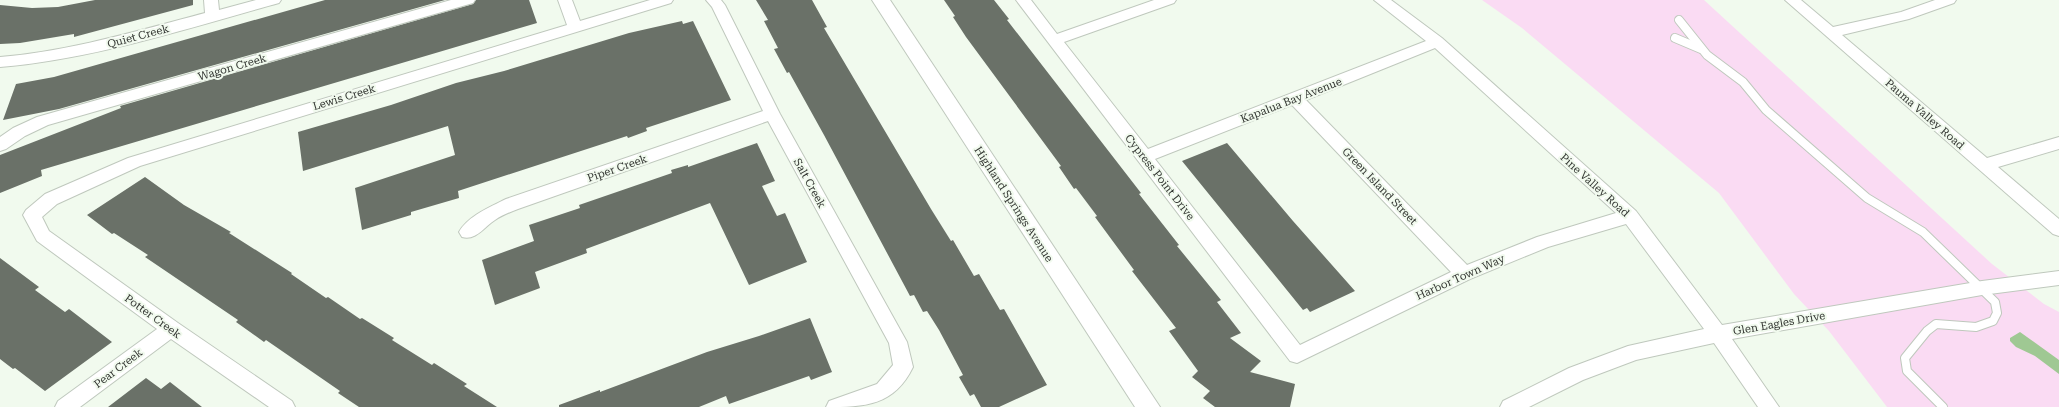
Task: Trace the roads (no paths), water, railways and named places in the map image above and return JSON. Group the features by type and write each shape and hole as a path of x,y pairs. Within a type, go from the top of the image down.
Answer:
{"street":[{"path":"211,0 213,17"},
{"name":"Quiet Creek","path":"0,62 37,59 89,49 274,0"},
{"name":"Wagon Creek","path":"0,145 31,126 55,118 468,0"},
{"path":"565,0 575,27"},
{"name":"Lewis Creek","path":"32,215 51,199 134,162 666,0"},
{"name":"Salt Creek","path":"713,0 718,5 772,114 898,342 903,367 884,390 836,407"},
{"name":"Highland Springs Avenue","path":"881,0 1148,407"},
{"name":"Cypress Point Drive","path":"1023,0 1297,355"},
{"path":"1054,40 1169,0"},
{"name":"Pine Valley Road","path":"1381,0 1437,42 1630,216 1718,334 1769,407"},
{"name":"Pauma Valley Road","path":"1792,0 2059,229"},
{"path":"1830,33 1904,16 1949,0"},
{"name":"Kapalua Bay Avenue","path":"1145,157 1296,99 1437,42"},
{"name":"Green Island Street","path":"1296,99 1464,274"},
{"name":"Piper Creek","path":"468,232 489,215 512,204 772,114"},
{"path":"1984,165 2059,143"},
{"name":"Potter Creek","path":"32,215 43,236 171,329 285,407"},
{"name":"Harbor Town Way","path":"1297,355 1464,274 1543,242 1630,216"},
{"name":"Glen Eagles Drive","path":"1510,407 1576,374 1607,361 1635,352 1718,334 1982,288 2059,278"},
{"name":"Pear Creek","path":"65,407 171,329"}],"lane":[{"path":"1679,20 1704,50 1743,82 1766,110 1867,198 1918,228 1995,302 1997,313 1993,321 1976,327 1936,324 1927,331 1905,358 1907,371 1943,407"},
{"path":"1675,38 1704,50"}]}
